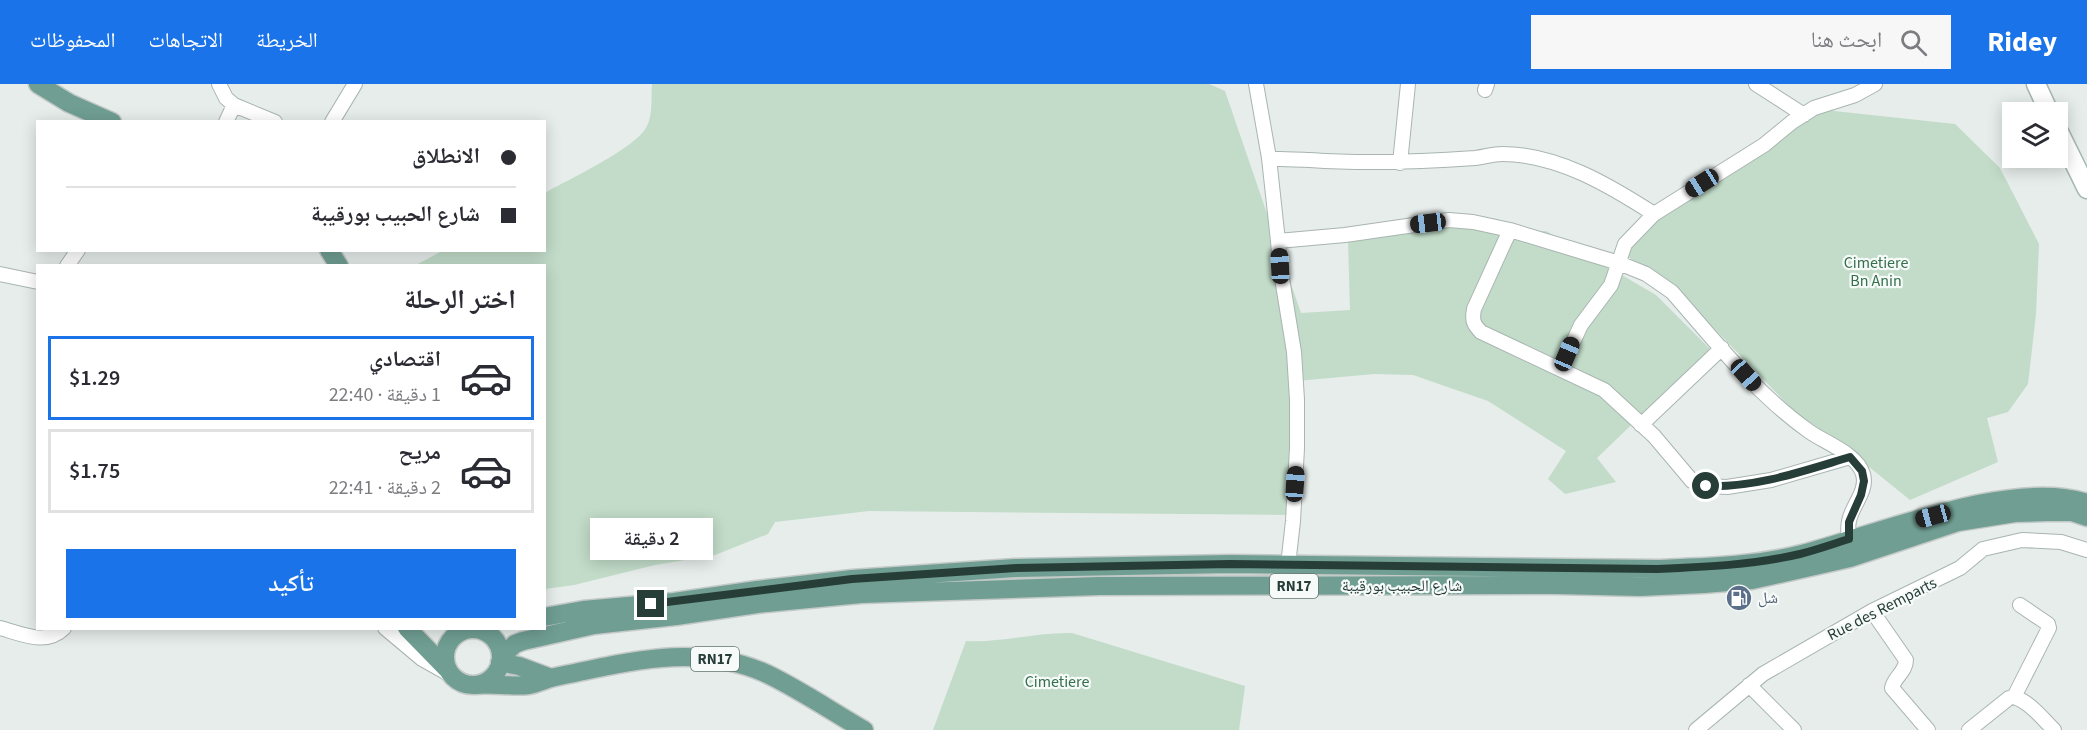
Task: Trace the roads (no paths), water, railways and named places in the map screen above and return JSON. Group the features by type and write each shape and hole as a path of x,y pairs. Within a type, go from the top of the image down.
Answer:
{"main road":[{"path":"38,84 69,103 107,120"},
{"path":"2036,84 2044,102"},
{"path":"2068,150 2087,189"},
{"name":"شارع الحبيب بورقيبة","path":"546,617 583,610 674,602 852,579 1016,568 1287,564 1679,568 1760,562 1801,554 1954,510 2014,498 2054,497 2087,503"},
{"name":"شارع الحبيب بورقيبة","path":"501,659 515,644 594,625 758,604 861,594 1029,587 1557,585 1640,587 1752,580 1850,558 1958,522 2015,513 2072,512 2087,517"},
{"path":"409,630 451,673"},
{"path":"451,673 445,651 448,643 459,630"},
{"path":"486,630 496,641 501,659 550,678"},
{"name":"RN17","path":"451,673 467,684 527,685 636,659 713,658 764,672 864,730"},
{"name":"RN17","path":"474,685 491,678 497,671 501,659"}],"street":[{"path":"219,84 226,98 234,105 270,120"},
{"path":"333,120 355,84"},
{"path":"1256,84 1269,158 1280,266 1294,352 1297,400 1297,459 1287,586"},
{"path":"1400,163 1408,84"},
{"path":"1756,84 1804,115"},
{"path":"1561,368 1581,325 1611,285 1626,244 1654,214 1764,146 1814,108 1855,95 1875,84"},
{"path":"227,120 234,105"},
{"path":"1269,158 1400,163 1502,154 1540,160 1574,170 1654,214"},
{"path":"1278,241 1346,235 1449,220 1473,222 1510,230 1619,263 1646,274 1666,288 1758,389 1810,431 1850,457 1862,471 1864,481 1861,495 1849,522 1850,558"},
{"path":"1510,230 1474,309 1472,318 1474,324 1481,332 1604,390 1641,425 1692,481 1706,486 1727,487 1772,480 1850,457"},
{"path":"0,274 36,282"},
{"path":"1641,425 1722,348"},
{"name":"Rue des Remparts","path":"1696,730 1763,674 1872,611 1942,579 1983,549 2022,540 2061,542 2087,550"},
{"path":"2014,697 2049,628 2048,624 2020,605"},
{"path":"1872,611 1906,660 1906,666 1893,684 1893,688 1928,730"},
{"path":"0,628 42,638 57,636 62,630"},
{"path":"387,630 422,659 451,673"},
{"path":"1749,685 1794,730"},
{"path":"1969,730 2009,698 2014,697 2029,706 2054,730"}],"place":[{"name":"شل","path":"1739,598"}],"park label":[{"name":"Cimetiere Bn Anin","path":"1876,272"},
{"name":"Cimetiere","path":"1057,682"}]}
